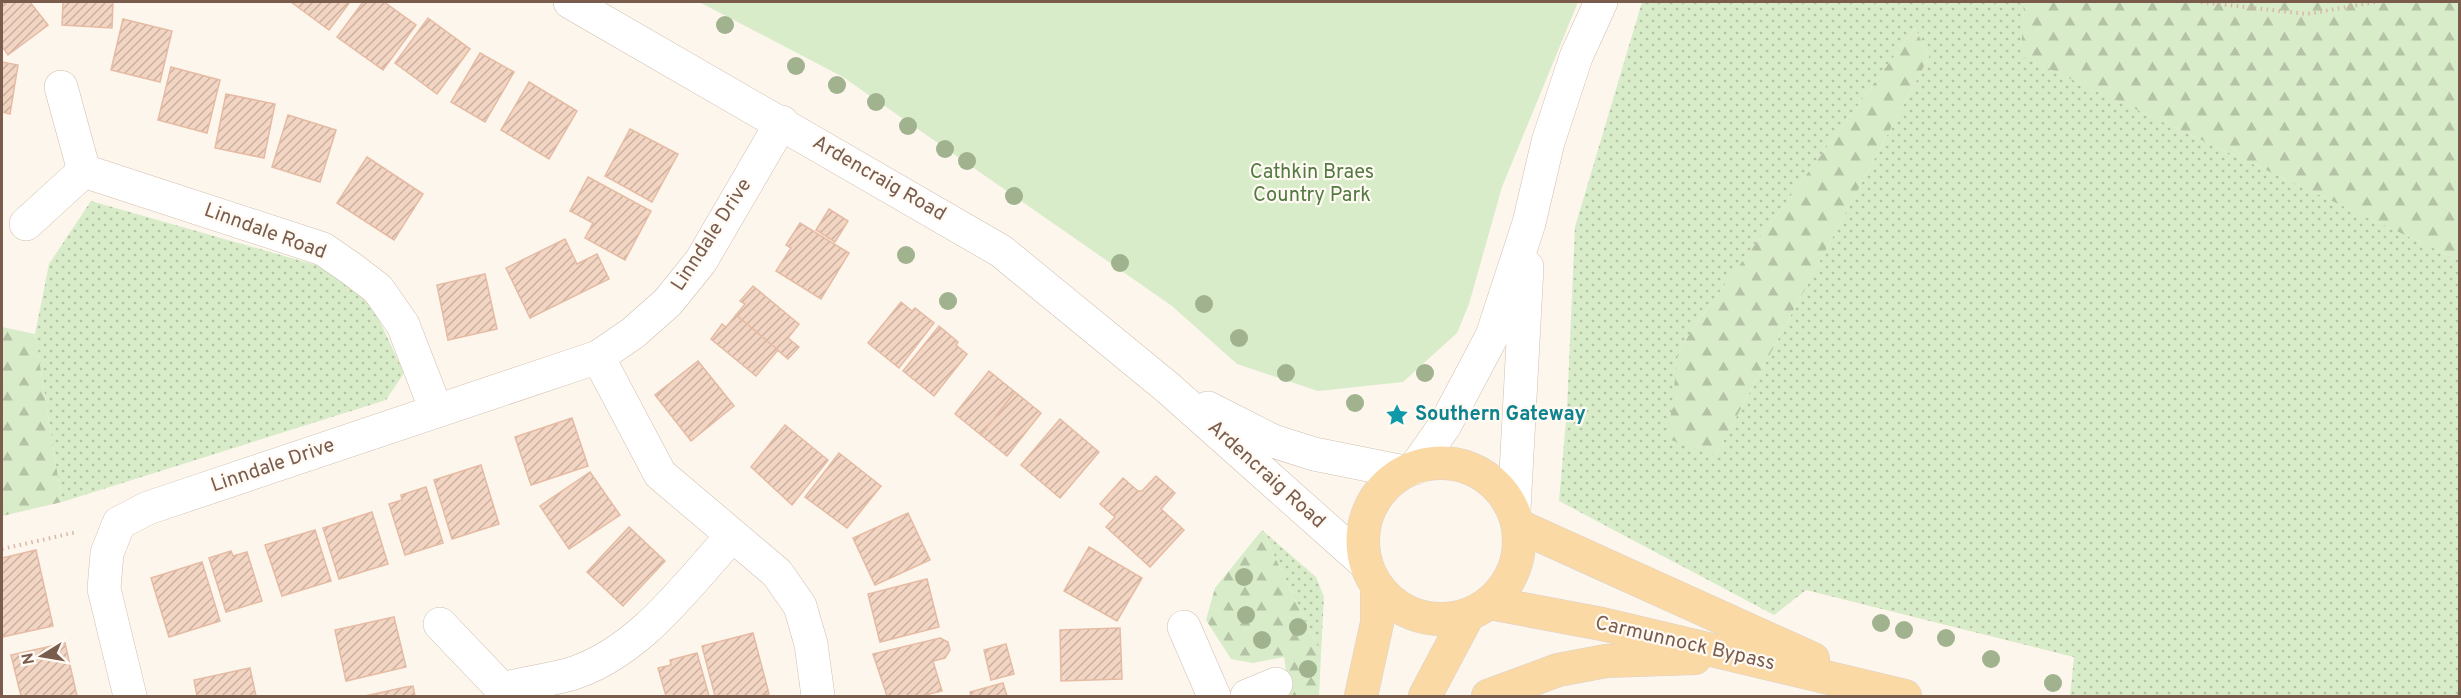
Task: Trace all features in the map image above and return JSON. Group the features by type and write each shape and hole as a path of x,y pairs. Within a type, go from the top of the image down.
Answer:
{"main road":[{"path":"1361,696 1377,623 1372,575 1363,537 1368,511 1383,488 1409,470 1429,463 1455,464 1480,473 1500,489 1517,518 1518,561 1508,584 1479,609 1425,696"},
{"name":"Carmunnock Bypass","path":"1517,518 1892,693"},
{"path":"1372,575 1395,605 1418,616 1443,620 1479,609"},
{"name":"Carmunnock Bypass","path":"1479,609 1602,624 1892,693"},
{"path":"1488,696 1558,670 1606,661 1739,656"}],"street":[{"name":"Ardencraig Road","path":"570,2 782,122 1001,251 1167,387 1372,575"},
{"path":"1409,470 1445,425 1492,336 1529,223 1548,142 1576,57 1601,2"},
{"path":"26,224 84,171 61,87"},
{"name":"Linndale Drive","path":"119,523 148,508 598,357 633,333 668,302 701,261 782,122"},
{"name":"Linndale Road","path":"84,171 323,249 378,289 403,325 436,410"},
{"path":"1517,518 1529,223"},
{"path":"598,357 660,474 777,573 800,606 811,644 818,696"},
{"name":"Ardencraig Road","path":"1167,387 1273,441 1314,454 1409,470"},
{"path":"119,523 106,553 104,589 130,696"},
{"path":"440,624 500,693 573,673 606,658 640,635 732,536"},
{"path":"1184,627 1214,696"}],"path":[{"path":"2201,2 2307,14 2374,2"},
{"path":"2,549 119,523"}],"green space":[{"name":"Cathkin Braes Country Park","path":"699,2 1578,2 1502,187 1469,304 1457,333 1403,382 1318,391 1237,364 1172,306 843,77"},
{"path":"1642,2 2024,2 2022,56 2459,260 2459,696 2070,696 2074,657 1806,590 1774,615 1559,501 1567,409 1575,227","holes":["1915,28 1929,57 1716,455 1678,354 1693,328"]},
{"path":"2024,2 2459,2 2459,260 2021,56"},
{"path":"1915,28 1929,57 1716,455 1668,439 1678,354 1693,328"},
{"path":"91,201 323,267 373,307 404,373 386,400 62,502 35,334 49,264"},
{"path":"2,327 35,334 62,502 2,516"},
{"path":"1262,530 1316,577 1324,597 1321,654"},
{"path":"1262,530 1321,654 1319,696 1290,696 1284,657 1253,663 1231,659 1206,620 1215,588"}],"building":[{"path":"2,2 30,2 48,25 8,55 2,46"},
{"path":"63,2 113,2 112,28 62,25"},
{"path":"291,2 350,2 329,30"},
{"path":"363,2 384,2 416,25 383,70 337,37"},
{"path":"428,18 470,49 437,94 395,63"},
{"path":"123,19 172,31 160,82 111,70"},
{"path":"480,53 514,72 485,122 451,102"},
{"path":"2,62 18,65 10,114 2,112"},
{"path":"171,67 220,80 207,133 158,120"},
{"path":"529,82 577,111 549,159 501,130"},
{"path":"226,94 275,104 264,158 215,148"},
{"path":"288,115 336,130 320,182 272,167"},
{"path":"630,129 678,154 652,202 605,176"},
{"path":"367,157 423,194 394,240 337,203"},
{"path":"588,177 651,211 625,260 585,238 593,223 570,211"},
{"path":"829,209 848,221 835,242 816,230"},
{"path":"800,223 849,253 821,299 776,271 791,248 786,245"},
{"path":"565,239 577,264 597,254 609,279 530,318 506,268"},
{"path":"485,274 497,329 448,340 437,285"},
{"path":"753,286 799,324 788,338 799,347 788,359 736,315 745,304 740,301"},
{"path":"901,302 912,311 915,308 934,323 899,368 868,343"},
{"path":"736,315 778,350 756,376 711,339 722,324 726,327"},
{"path":"939,326 958,342 956,345 967,354 934,396 903,371"},
{"path":"698,361 734,406 691,441 655,395"},
{"path":"989,371 1015,392 981,435 955,414"},
{"path":"1015,392 1041,413 1007,456 981,435"},
{"path":"572,418 588,466 531,485 515,437"},
{"path":"1060,419 1099,452 1060,498 1021,465"},
{"path":"785,425 828,460 792,505 751,467"},
{"path":"839,453 881,486 847,528 805,497"},
{"path":"481,465 499,524 452,539 434,480"},
{"path":"590,472 620,515 569,549 540,506"},
{"path":"1156,476 1175,493 1161,509 1184,530 1150,567 1106,527 1115,517 1100,504 1123,478 1138,491 1142,491"},
{"path":"426,487 443,543 405,555 389,504 402,500 401,495"},
{"path":"372,512 388,564 339,579 323,528"},
{"path":"908,513 930,560 875,585 853,538"},
{"path":"629,527 665,561 623,606 587,572"},
{"path":"315,530 331,581 282,596 265,545"},
{"path":"1089,547 1142,578 1117,621 1064,591"},
{"path":"36,550 53,626 2,637 2,558"},
{"path":"231,551 233,556 247,552 262,601 226,612 209,558"},
{"path":"202,562 220,621 169,637 151,578"},
{"path":"927,579 939,627 880,642 868,594"},
{"path":"394,617 406,667 346,681 335,630"},
{"path":"1120,628 1122,679 1061,681 1060,630"},
{"path":"753,633 769,694 715,696 702,646"},
{"path":"940,638 948,642 950,650 945,658 933,661 942,691 921,696 887,696 873,654"},
{"path":"65,643 77,696 21,696 11,655"},
{"path":"1006,644 1014,674 991,680 984,650"},
{"path":"697,653 709,696 666,696 658,668 671,665 670,660"},
{"path":"250,668 256,696 197,696 194,680"},
{"path":"1003,683 1007,696 971,696 970,692"},
{"path":"413,686 415,696 365,696 406,687"}],"place":[{"name":"Southern Gateway","path":"1397,415"}]}
